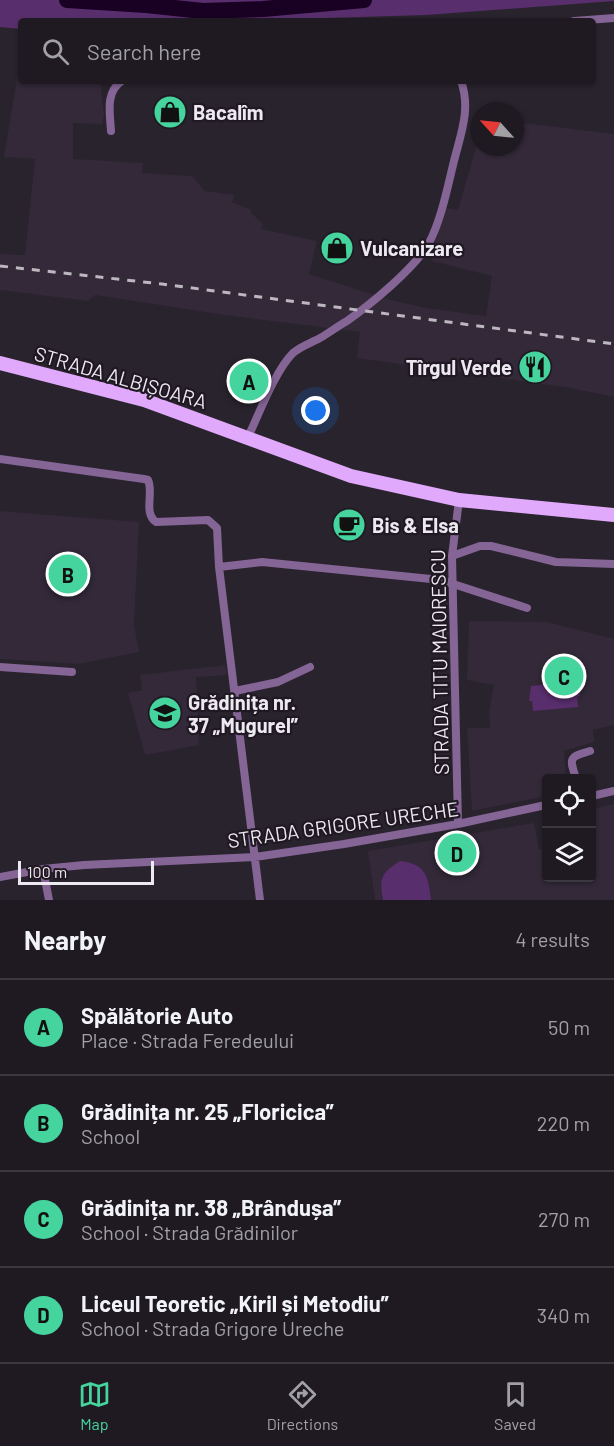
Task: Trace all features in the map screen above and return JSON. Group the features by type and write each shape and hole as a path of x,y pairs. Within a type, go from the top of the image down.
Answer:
{"main road":[{"name":"STRADA ALBIȘOARA","path":"0,363 144,400 351,476 459,500 614,515"}],"street":[{"path":"596,19 614,18"},
{"path":"111,131 109,100 112,91 119,84"},
{"path":"248,437 268,394 292,354 362,310 421,256 430,241 447,192 466,113 466,95 462,84"},
{"path":"0,459 148,480 151,485 150,513 156,522 208,520 217,528 219,567 260,900"},
{"name":"STRADA TITU MAIORESCU","path":"458,824 452,556 459,500"},
{"path":"452,556 480,546 491,546 556,562 614,564"},
{"path":"219,567 262,562 441,580 527,608"},
{"path":"0,667 72,672"},
{"path":"235,691 278,681 310,667"},
{"path":"575,774 571,764 572,759 575,755 590,751"},
{"path":"596,795 614,791"},
{"name":"STRADA GRIGORE URECHE","path":"0,877 43,869 128,862 255,857 458,824 542,806"},
{"path":"43,869 49,900"}],"shaded area":[{"path":"0,0 614,0 426,15 328,18 18,18 18,29 0,27"},
{"path":"18,72 18,84 100,84 104,115 102,124 73,123 73,159 143,163 142,173 192,176 205,191 234,195 232,202 252,210 251,213 263,224 261,229 317,241 309,274 387,299 426,308 486,316 492,276 432,261 434,246 446,208 458,210 474,156 524,156 524,123 614,134 614,397 571,388 357,358 360,332 225,315 95,295 88,301 0,290 0,254 25,255 35,159 4,157"},
{"path":"0,511 139,522 134,625 139,652 79,664 0,659"},
{"path":"469,621 547,622 614,639 614,725 593,730 594,742 564,751 566,774 542,774 542,797 472,811 467,728 490,728 489,711 494,685 467,680"},
{"name":"Grădinița nr. 37 „Mugurel”","path":"225,665 227,675 196,677 199,745 145,755 128,693 142,690 140,675"},
{"path":"576,682 576,690 579,691 580,696 577,697 578,707 533,711 532,701 529,701 531,686"},
{"path":"614,804 614,900 375,900 368,851 534,823 539,849 542,848 542,882 596,882 596,808"},
{"path":"400,861 416,865 421,869 427,878 431,900 383,900 381,886 383,877"}],"waterway":[{"path":"67,0 203,11 263,9 364,0"},
{"path":"143,0 146,5"}],"railway":[{"path":"0,266 162,284 614,344"}],"place":[{"name":"Bacalîm","path":"170,112"},
{"name":"Vulcanizare","path":"337,248"},
{"name":"Tîrgul Verde","path":"535,367"},
{"name":"Spălătorie Auto","path":"249,381"},
{"name":"Bis & Elsa","path":"349,525"},
{"name":"Grădinița nr. 25 „Floricica”","path":"68,574"},
{"name":"Grădinița nr. 38 „Brândușa”","path":"564,676"},
{"name":"Grădinița nr. 37 „Mugurel”","path":"165,713"},
{"name":"Liceul Teoretic „Kiril și Metodiu”","path":"457,853"}]}
